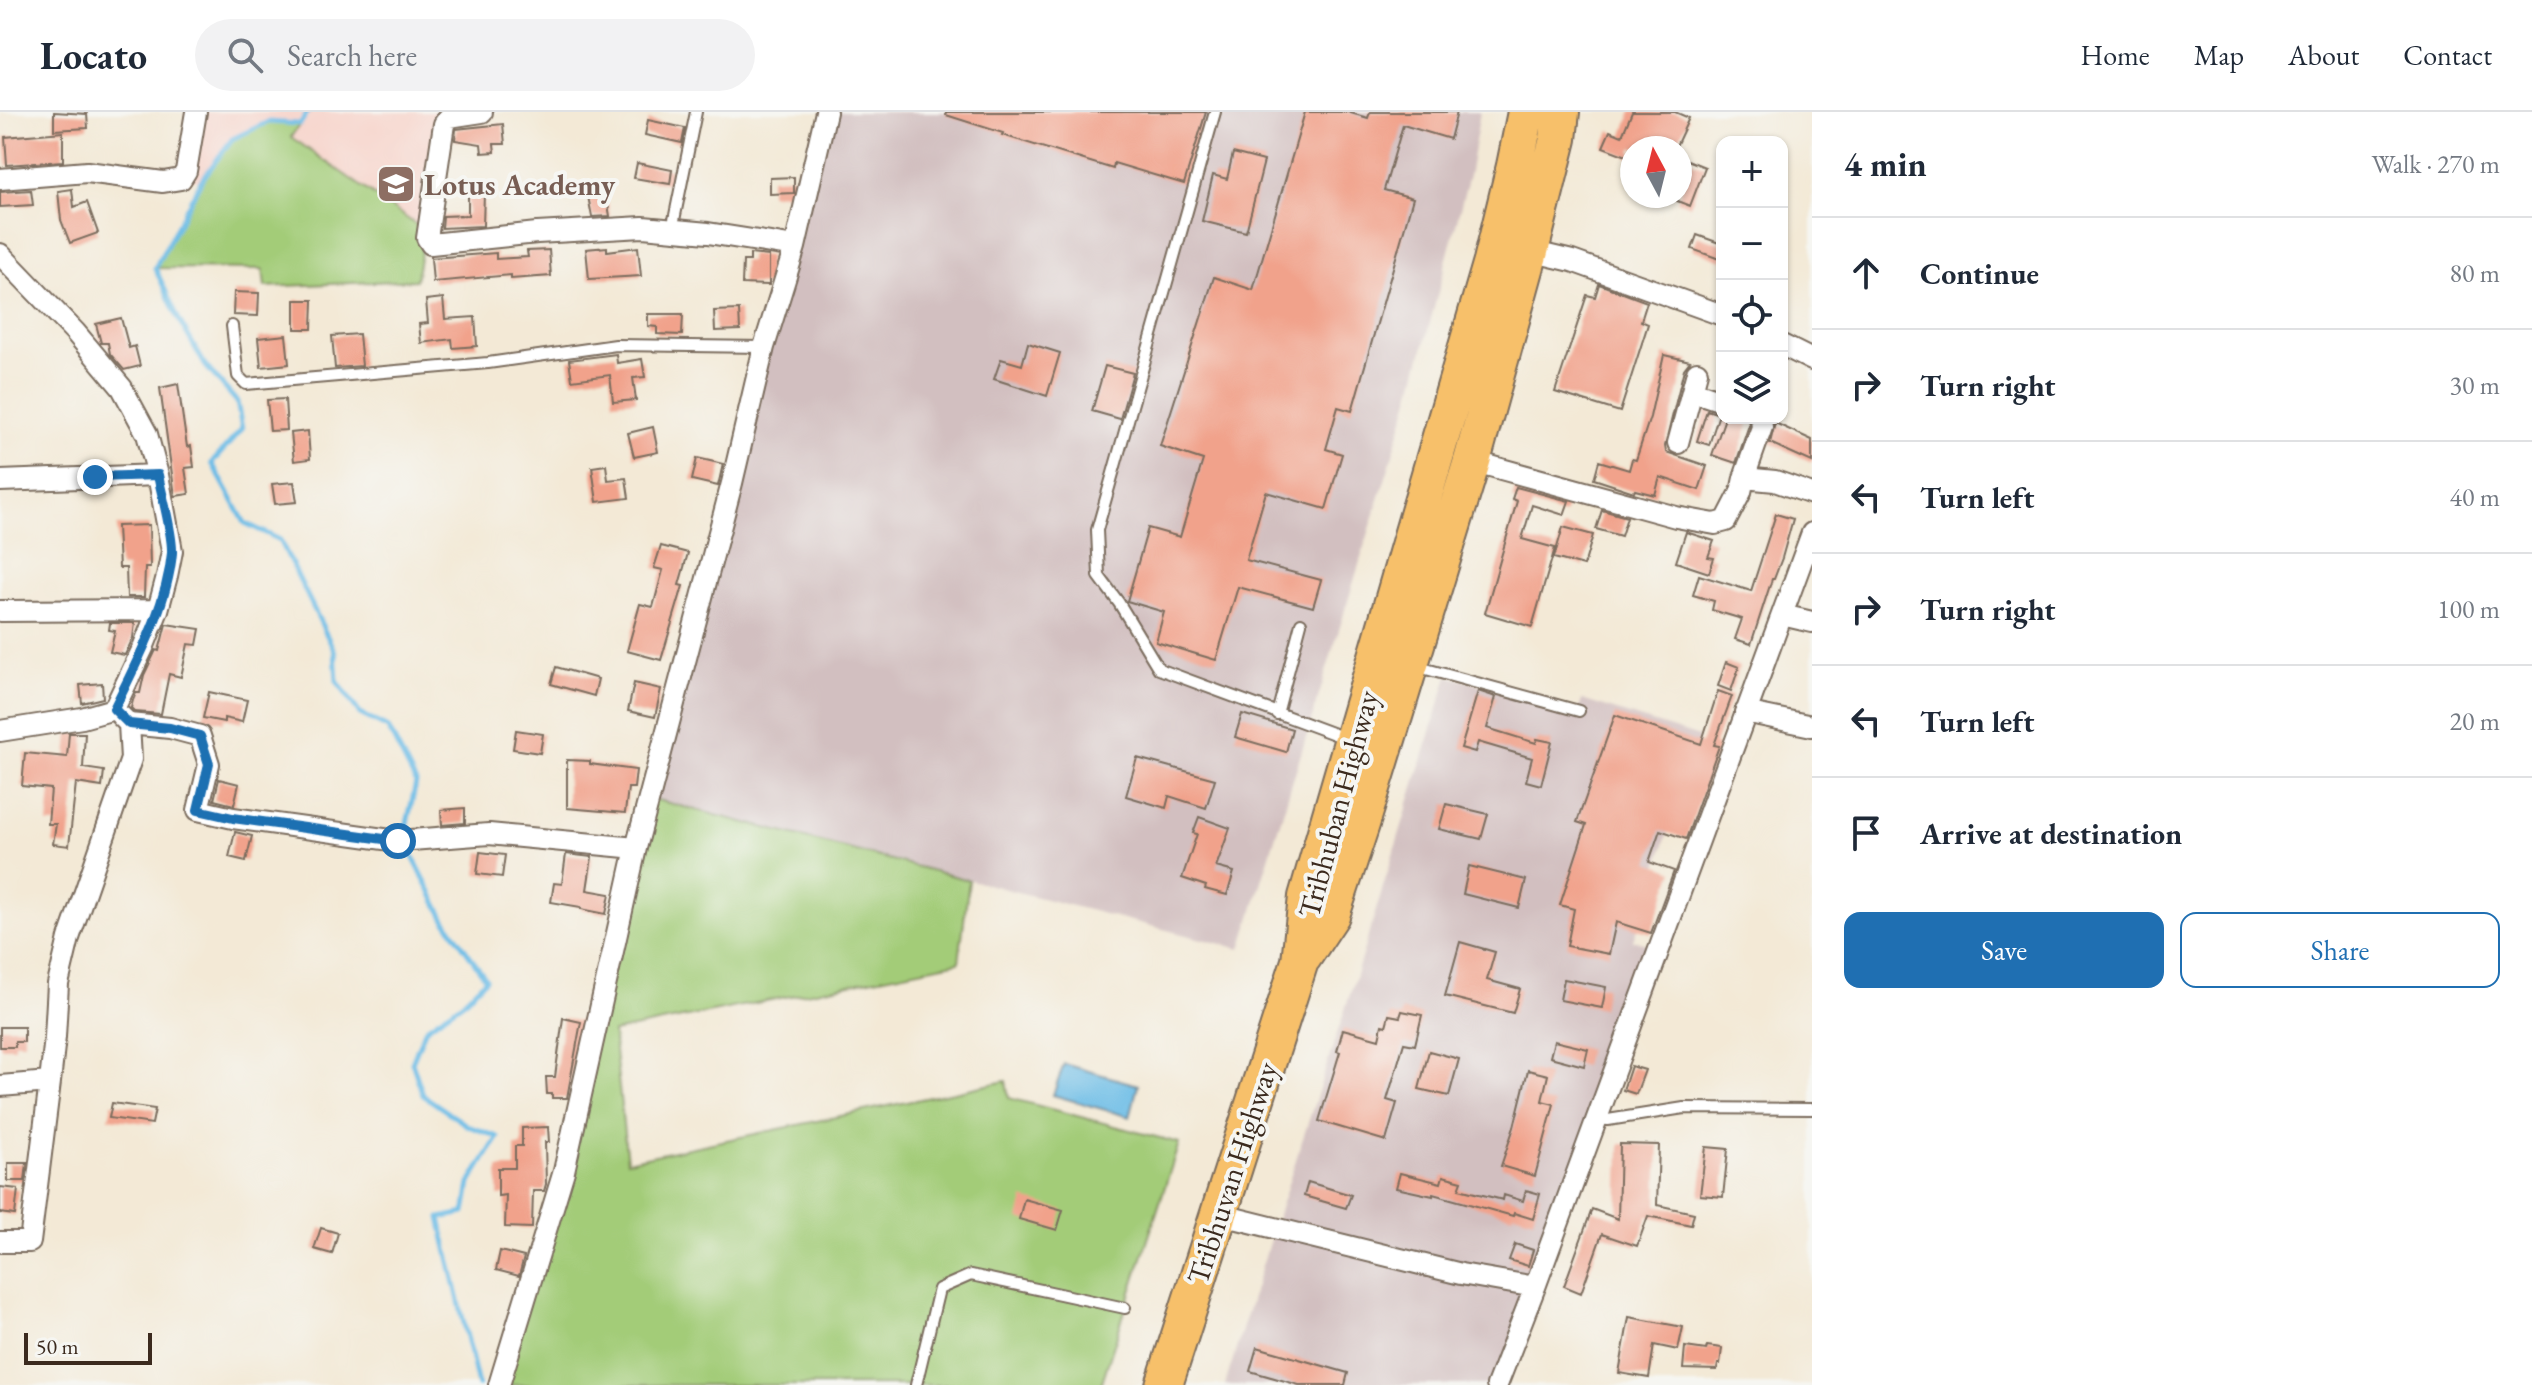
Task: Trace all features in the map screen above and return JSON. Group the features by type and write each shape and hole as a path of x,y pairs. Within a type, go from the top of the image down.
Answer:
{"highway":[{"name":"Tribhuban Highway","path":"1300,961 1307,897 1492,261 1526,112"},
{"name":"Tribhuban Highway","path":"1300,961 1331,915 1361,824 1472,461 1530,251 1558,139 1561,112"},
{"name":"Tribhuvan Highway","path":"1164,1385 1300,961"}],"street":[{"path":"0,179 87,172 163,182 181,179 186,171 196,112"},
{"path":"482,112 449,117 444,124 427,238 431,244 643,227 708,233 795,247"},
{"path":"499,1385 564,1171 636,848 732,483 764,347 795,247 826,112"},
{"path":"1530,251 1572,261 1716,313"},
{"path":"0,254 75,332 122,388 147,434 158,475 172,551 158,610 114,709"},
{"path":"1788,348 1812,360"},
{"path":"1678,443 1694,381 1716,397"},
{"path":"1472,461 1676,517 1715,524 1726,521 1741,492 1762,424"},
{"path":"0,481 158,475"},
{"path":"1744,478 1775,481 1812,494"},
{"path":"1497,1385 1812,533"},
{"path":"0,611 158,610"},
{"path":"1782,615 1812,622"},
{"path":"114,709 129,724 170,728 200,736 209,764 198,810 233,818 398,841 489,834 636,848"},
{"path":"0,731 82,718 114,709"},
{"path":"1745,712 1812,726"},
{"path":"0,1242 30,1242 55,1037 58,984 69,938 131,759 129,724"},
{"path":"0,1086 50,1082"},
{"path":"1218,1214 1461,1274 1535,1287"}],"lane":[{"path":"672,230 696,112"},
{"path":"1215,112 1097,530 1099,576 1159,669 1354,742"},
{"path":"232,326 238,376 246,384 488,363 616,345 764,347"},
{"path":"1277,714 1301,623"},
{"path":"1408,664 1579,711"},
{"path":"1596,1119 1608,1120 1684,1108 1812,1109"},
{"path":"916,1385 939,1289 971,1275 1125,1308"}],"shaded area":[{"name":"Lotus Academy","path":"198,112 452,112 425,231 291,137 299,125 232,139 201,181 182,177"},
{"path":"826,112 1480,112 1470,171 1409,402 1241,949 649,798"},
{"path":"1448,676 1579,711 1582,700 1699,737 1633,940 1659,948 1497,1385 1225,1385 1353,985"}],"green space":[{"path":"268,122 300,124 291,137 425,231 416,280 265,287 263,269 155,268 201,181 232,139"},
{"path":"649,798 969,880 959,962 613,1032 627,1161 1006,1081 1009,1098 1179,1143 1101,1385 499,1385 564,1171"}],"water":[{"path":"1064,1064 1138,1085 1130,1117 1053,1095"}],"building":[{"path":"54,112 87,114 88,128 54,130"},
{"path":"946,112 1206,112 1184,184 1114,163 1113,169 1002,135 946,115"},
{"path":"1305,112 1347,112 1368,118 1370,112 1457,112 1450,139 1403,125 1384,190 1413,198 1352,411 1338,407 1326,449 1342,454 1326,509 1266,492 1246,560 1321,580 1313,607 1238,587 1216,660 1156,642 1164,612 1127,601 1148,528 1180,537 1203,460 1160,446 1214,277 1253,290"},
{"path":"1632,112 1675,112 1689,118 1681,136 1622,136"},
{"path":"648,120 685,128 682,143 645,135"},
{"path":"503,124 505,144 494,144 495,152 482,153 481,144 455,140 456,129"},
{"path":"1610,131 1622,136 1620,153 1603,147"},
{"path":"63,132 63,161 7,165 5,137"},
{"path":"1233,153 1264,161 1246,232 1202,221 1213,175 1227,179"},
{"path":"1692,162 1705,167 1692,201"},
{"path":"637,163 672,170 670,184 634,178"},
{"path":"794,177 794,193 770,194 770,178"},
{"path":"72,189 74,207 87,202 98,233 70,243 61,220 58,191"},
{"path":"31,190 33,205 0,207 0,192"},
{"path":"468,192 484,192 483,226 442,228 443,216 468,215"},
{"path":"606,193 610,216 592,217 588,196"},
{"path":"1697,235 1716,242 1716,258 1692,249"},
{"path":"607,247 607,251 638,247 641,276 589,279 586,249"},
{"path":"549,250 551,276 511,279 511,275 433,282 431,258 496,253 496,259 528,257 527,251"},
{"path":"750,254 769,256 769,285 742,284 743,261 750,261"},
{"path":"1599,284 1647,302 1641,321 1648,324 1620,412 1555,392 1587,295 1595,297"},
{"path":"234,292 259,293 258,316 233,315"},
{"path":"443,298 445,319 475,317 477,346 453,348 452,339 421,343 419,324 428,323 426,300"},
{"path":"295,300 313,300 312,329 295,329"},
{"path":"739,310 740,330 715,331 714,311"},
{"path":"648,314 683,314 682,335 657,334 657,327 648,326"},
{"path":"121,318 129,348 135,346 140,366 124,370 110,354 108,343 101,343 96,324"},
{"path":"359,334 362,366 335,368 332,336"},
{"path":"286,335 289,364 261,367 258,338"},
{"path":"1028,343 1060,353 1047,396 994,379 1001,359 1022,365"},
{"path":"616,354 617,363 642,359 645,377 633,378 636,400 613,402 610,375 572,380 569,360"},
{"path":"1664,355 1690,361 1684,369 1665,446 1666,452 1707,466 1699,490 1660,477 1655,495 1634,492 1594,479 1599,461 1629,470 1632,459 1636,460 1650,417"},
{"path":"1105,366 1133,373 1120,419 1092,411"},
{"path":"178,384 187,447 191,446 194,467 185,468 189,494 175,496 160,388"},
{"path":"285,399 287,430 270,431 267,400"},
{"path":"1707,410 1716,413 1709,445 1697,441"},
{"path":"1723,424 1749,424 1736,463 1712,455"},
{"path":"1777,424 1812,440 1812,462 1770,443"},
{"path":"653,427 658,452 634,457 628,433"},
{"path":"308,431 310,459 294,461 291,433"},
{"path":"697,458 723,464 718,486 692,480"},
{"path":"606,465 608,480 626,478 629,498 597,502 592,467"},
{"path":"294,482 297,502 275,504 272,484"},
{"path":"1516,487 1569,501 1564,515 1532,505 1522,539 1555,548 1532,627 1485,613 1517,501 1512,499"},
{"path":"1602,510 1627,517 1621,536 1596,529"},
{"path":"1776,514 1793,519 1751,644 1735,639 1742,619 1712,610 1714,601 1693,595 1699,575 1751,591"},
{"path":"149,525 150,567 145,567 144,597 127,597 126,568 119,568 117,526"},
{"path":"1563,527 1593,535 1584,566 1554,558"},
{"path":"1686,532 1714,541 1708,557 1714,558 1709,573 1676,562"},
{"path":"661,546 688,553 679,585 683,586 661,660 627,651 640,604 653,607 663,570 654,568"},
{"path":"110,623 135,623 133,638 125,655 110,652 115,631 109,630"},
{"path":"166,624 200,629 197,645 188,644 181,677 169,674 161,714 135,712 131,708 133,700 136,693 140,693 144,675 156,650 159,651"},
{"path":"1726,662 1739,667 1731,691 1718,686"},
{"path":"556,667 598,679 594,696 551,684"},
{"path":"102,683 103,698 82,703 80,685"},
{"path":"634,683 661,689 655,717 628,711"},
{"path":"1478,691 1496,697 1487,728 1536,743 1537,739 1552,742 1541,785 1526,781 1532,758 1478,742 1475,752 1461,748"},
{"path":"1718,691 1732,696 1714,745 1719,746 1686,839 1660,830 1649,862 1674,871 1651,933 1616,922 1609,954 1567,946 1574,909 1560,905 1586,825 1577,822 1615,715 1701,744"},
{"path":"209,692 247,700 242,722 203,718"},
{"path":"1242,714 1292,729 1286,752 1235,737"},
{"path":"516,730 543,734 540,753 513,749"},
{"path":"69,733 85,733 83,768 104,771 102,787 76,783 69,846 53,844 56,824 48,824 51,789 22,786 25,753 67,757"},
{"path":"1137,758 1215,779 1206,808 1169,796 1166,808 1126,796"},
{"path":"567,760 636,770 634,788 628,788 625,813 567,808"},
{"path":"219,779 239,784 234,805 214,800"},
{"path":"1446,804 1488,814 1481,839 1439,829"},
{"path":"465,808 465,823 442,825 441,810"},
{"path":"1199,817 1230,828 1216,867 1234,872 1227,895 1182,878 1197,834 1193,833"},
{"path":"235,832 252,836 246,861 229,857"},
{"path":"480,852 505,855 502,877 477,874"},
{"path":"566,854 592,857 587,890 610,894 606,914 551,902 554,883 562,884"},
{"path":"1469,866 1526,880 1519,908 1463,894"},
{"path":"1460,942 1495,952 1487,980 1520,989 1513,1013 1445,996"},
{"path":"1564,979 1606,987 1602,1008 1560,1000"},
{"path":"1402,1011 1422,1015 1415,1045 1404,1043 1387,1100 1397,1103 1386,1141 1319,1121 1340,1052 1337,1051 1343,1029 1379,1039 1382,1025 1386,1026 1389,1015 1400,1017"},
{"path":"563,1018 581,1022 567,1098 552,1098 552,1094 547,1094 546,1077 555,1077"},
{"path":"0,1027 24,1027 24,1042 15,1042 15,1047 0,1047"},
{"path":"1554,1041 1588,1049 1584,1066 1550,1057"},
{"path":"1429,1051 1459,1059 1449,1096 1419,1089"},
{"path":"1631,1066 1645,1070 1636,1094 1623,1090"},
{"path":"1528,1070 1548,1075 1542,1101 1554,1104 1535,1176 1501,1166"},
{"path":"112,1103 155,1109 152,1124 109,1118"},
{"path":"548,1127 549,1142 545,1142 546,1184 544,1191 533,1191 532,1228 505,1227 506,1195 498,1196 498,1168 515,1168 515,1146 522,1146 522,1128"},
{"path":"1620,1144 1659,1145 1657,1205 1694,1213 1691,1225 1648,1216 1637,1246 1602,1234 1581,1293 1564,1286 1592,1209 1618,1219"},
{"path":"1706,1147 1728,1149 1723,1197 1700,1195"},
{"path":"8,1163 27,1163 25,1181 8,1181"},
{"path":"1400,1173 1441,1183 1443,1176 1462,1181 1459,1189 1503,1200 1504,1195 1523,1201 1526,1190 1540,1194 1533,1219 1514,1213 1513,1216 1433,1194 1396,1188"},
{"path":"1308,1182 1351,1195 1346,1208 1304,1196"},
{"path":"0,1187 18,1189 15,1215 0,1213"},
{"path":"1024,1199 1063,1210 1057,1230 1019,1219"},
{"path":"321,1228 338,1233 332,1254 314,1249"},
{"path":"1515,1244 1533,1250 1528,1266 1509,1260"},
{"path":"500,1251 524,1257 519,1276 496,1270"},
{"path":"1629,1317 1683,1327 1678,1350 1654,1345 1649,1378 1619,1373"},
{"path":"1707,1346 1722,1348 1717,1370 1683,1369 1685,1347 1706,1350"},
{"path":"1257,1347 1348,1373 1345,1385 1299,1385 1250,1371"}],"waterway":[{"path":"308,112 300,124 268,122 232,139 201,181 155,268 179,320 205,365 237,402 242,429 212,463 245,523 280,540 335,652 337,681 360,714 388,728 416,783 406,828"},
{"path":"410,851 444,918 486,979 462,1003 426,1028 412,1062 423,1095 468,1126 498,1137 470,1183 465,1213 440,1218 478,1385"}],"place":[{"name":"Lotus Academy","path":"396,184"}],"route":[{"path":"95,477 158,475 172,551 158,610 114,709 129,724 170,728 200,736 209,764 198,810 233,818 398,841"}]}
